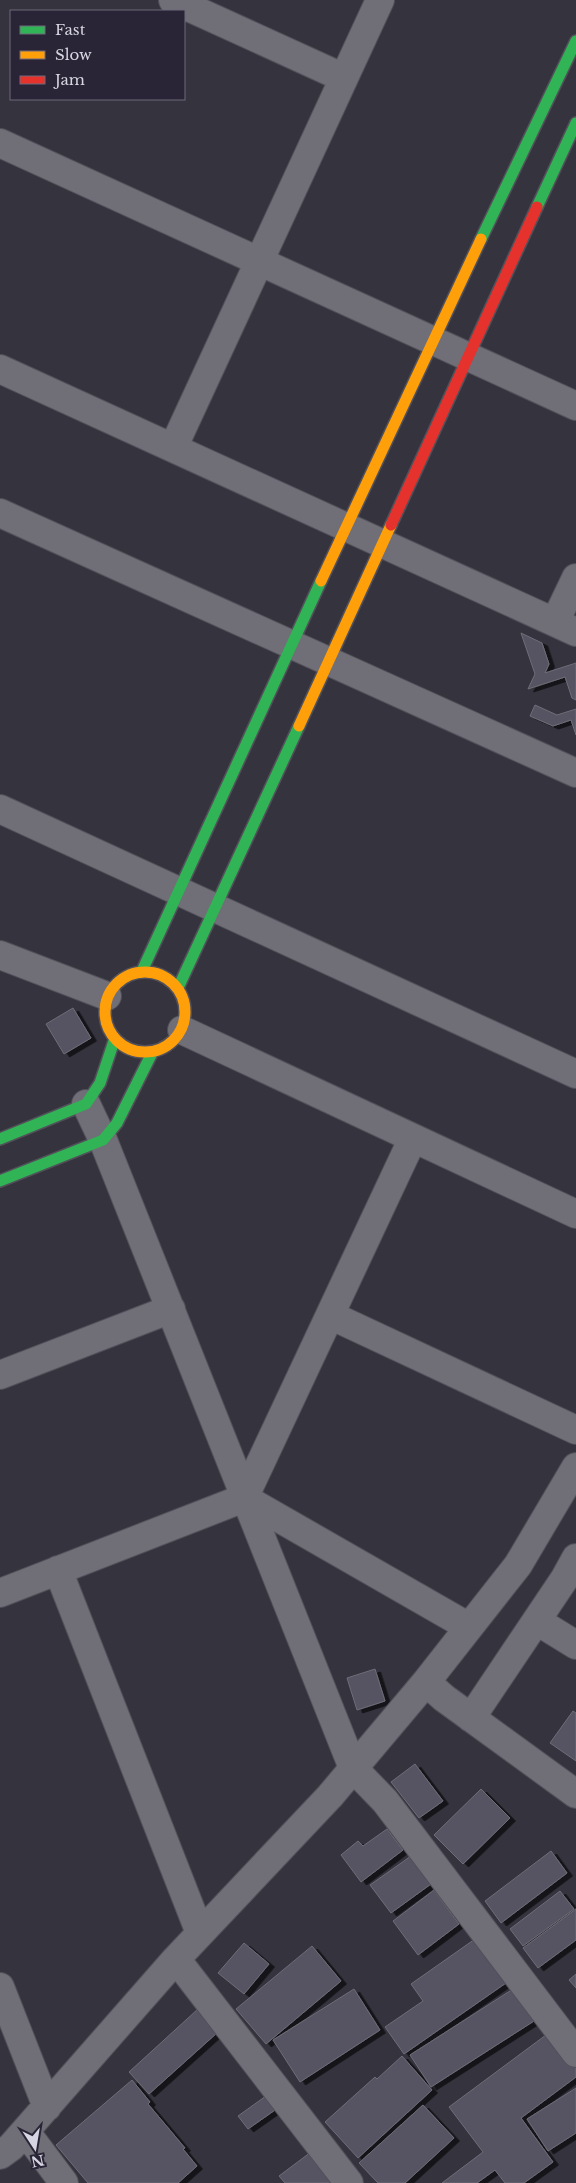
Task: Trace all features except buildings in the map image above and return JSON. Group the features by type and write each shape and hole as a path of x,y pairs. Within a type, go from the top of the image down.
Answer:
{"street":[{"path":"173,0 344,78"},
{"path":"173,448 380,0"},
{"path":"142,971 432,341 576,41"},
{"path":"178,988 576,123"},
{"path":"0,143 576,406"},
{"path":"0,369 566,627 576,578"},
{"path":"0,513 576,773"},
{"path":"0,809 576,1074"},
{"path":"0,955 107,996"},
{"path":"142,971 163,975 178,988 186,1009 182,1030 170,1045 152,1053 132,1051 114,1041 104,1019 107,996 121,978 142,971"},
{"path":"182,1030 576,1214"},
{"path":"0,1139 86,1104 100,1083 114,1041"},
{"path":"0,1181 103,1140 118,1123 152,1053"},
{"path":"86,1104 103,1140 171,1309 244,1498 353,1768 385,1801 576,2053"},
{"path":"0,1593 244,1498 414,1138"},
{"path":"0,1375 171,1309"},
{"path":"330,1315 576,1430"},
{"path":"0,2155 11,2147 47,2107 176,1959 330,1796 426,1682 518,1566 576,1467"},
{"path":"244,1498 469,1627"},
{"path":"471,1718 537,1621 576,1558"},
{"path":"58,1570 200,1933"},
{"path":"537,1621 576,1645"},
{"path":"426,1682 471,1718 576,1794"},
{"path":"176,1959 349,2183"},
{"path":"0,1987 47,2107"},
{"path":"25,2130 64,2183"}],"traffic: fast":[{"path":"481,239 576,41"},
{"path":"537,207 576,123"},
{"path":"142,971 321,581"},
{"path":"178,988 299,726"},
{"path":"0,1139 86,1104 100,1083 114,1041"},
{"path":"0,1181 103,1140 117,1123 152,1053"}],"traffic: slow":[{"path":"321,581 481,239"},
{"path":"299,726 391,525"},
{"path":"137,972 153,972 174,983 185,1004 185,1012 185,1020 174,1041 153,1052 137,1052 123,1046 111,1034 105,1020 105,1004 111,990 123,978 137,972"}],"traffic: jam":[{"path":"391,525 537,207"}]}
